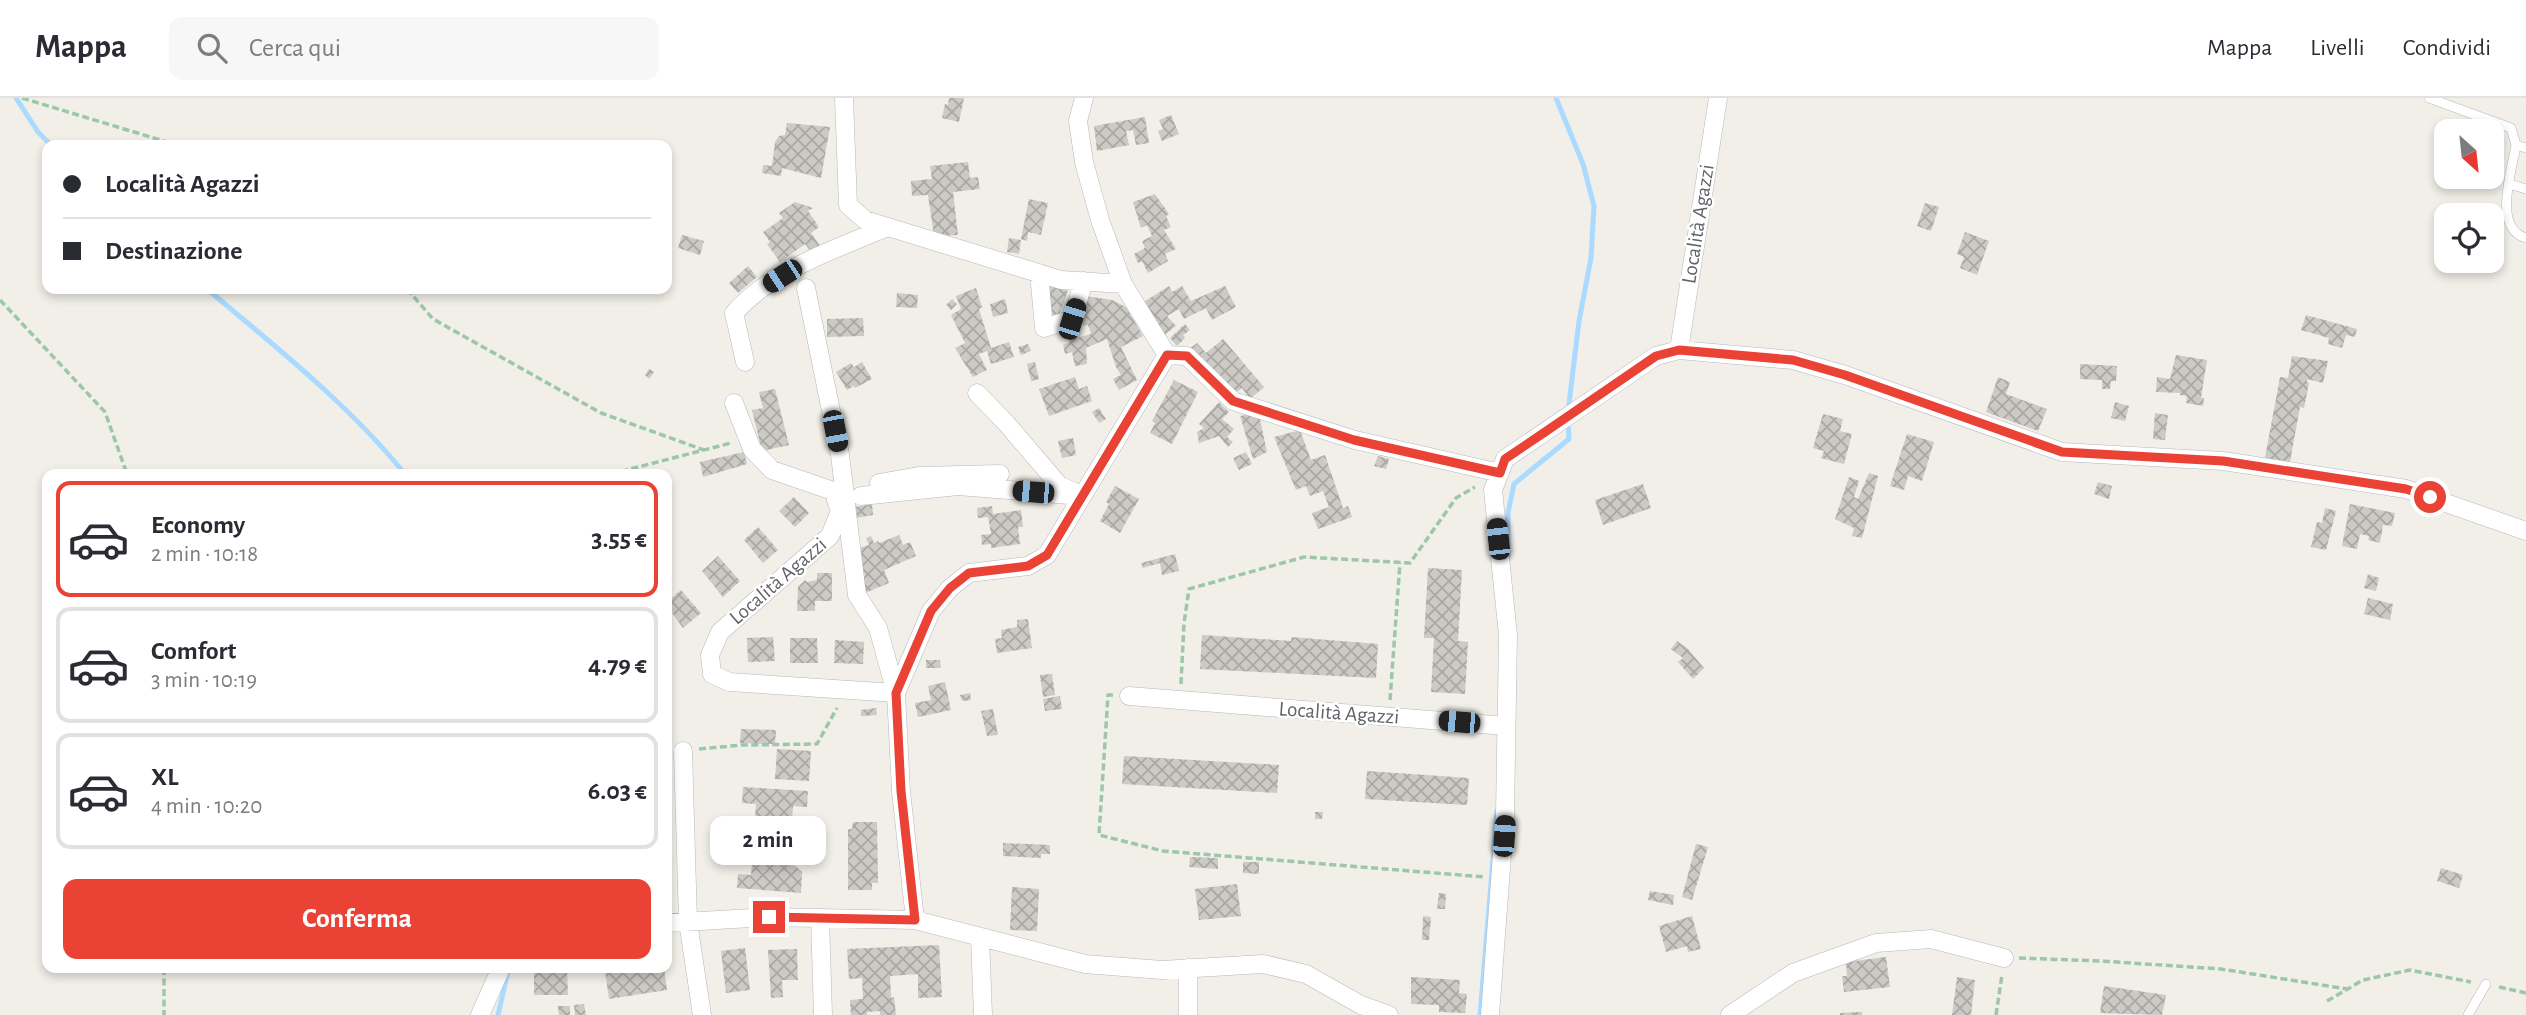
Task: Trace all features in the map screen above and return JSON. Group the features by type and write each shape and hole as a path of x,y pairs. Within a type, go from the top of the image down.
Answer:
{"street":[{"path":"844,98 848,205 865,220 1061,280 1123,284"},
{"path":"1084,98 1078,121 1084,162 1100,220 1123,284 1167,355 1187,356 1233,401 1354,440 1500,473"},
{"name":"Località Agazzi","path":"1679,350 1718,98"},
{"path":"745,362 734,313 748,298 799,265 888,227"},
{"path":"1039,273 1044,328 1072,319 1084,281"},
{"name":"Località Agazzi","path":"806,288 840,455 852,493 857,595 878,628 896,693 901,791 915,920"},
{"path":"1490,1015 1505,815 1508,635 1493,490 1505,459 1656,356 1679,350 1793,360 1845,375 2062,452 2223,461 2406,489 2526,531"},
{"name":"Località Agazzi","path":"896,693 931,611 950,588 969,573 1028,566 1047,555 1167,355"},
{"path":"977,393 1059,485 1082,496"},
{"path":"734,403 748,439"},
{"name":"Località Agazzi","path":"748,439 752,449 772,470 834,491 840,511 830,536 720,632 710,655 712,674 729,682 896,693"},
{"path":"852,493 919,476 1000,474"},
{"path":"852,493 958,486 1082,496"},
{"name":"Località Agazzi","path":"1129,696 1506,726"},
{"path":"683,751 688,922 702,1015"},
{"path":"672,923 769,917 915,920 1085,964 1162,970 1263,964 1306,974 1361,1005 1389,1015"},
{"path":"820,918 823,1015"},
{"path":"980,937 983,1015"},
{"path":"1730,1015 1793,973 1877,943 1931,939 2004,958"},
{"path":"1188,968 1188,1015"},
{"path":"480,1015 499,973"}],"lane":[{"path":"2428,98 2511,128 2521,147 2509,184 2507,221 2517,235 2526,238"},
{"path":"2509,184 2526,189"},
{"path":"2468,1015 2486,984"}],"path":[{"path":"22,98 161,140"},
{"path":"411,294 433,319 601,413 704,450"},
{"path":"0,300 105,412 125,469"},
{"path":"630,469 748,439"},
{"path":"1181,700 1184,623 1189,589 1304,557 1410,563 1456,498 1500,473"},
{"path":"1389,716 1399,562"},
{"path":"683,751 742,744 817,744 831,715 851,690"},
{"path":"1129,696 1108,695 1099,835 1163,851 1501,878"},
{"path":"1996,1015 2004,958 2221,969 2347,989"},
{"path":"2327,1001 2362,980 2410,970 2526,993"},
{"path":"163,973 164,1015"}],"building":[{"path":"949,98 964,98 959,122 942,118"},
{"path":"1171,115 1179,134 1162,141 1158,131 1163,129 1159,120"},
{"path":"1145,117 1149,143 1136,145 1133,130 1126,131 1129,145 1097,151 1094,126"},
{"path":"787,123 830,127 821,178 782,168 781,176 762,173 763,165 772,166 775,142 779,136 785,135"},
{"path":"968,162 970,178 978,177 980,189 953,192 958,235 934,236 928,195 912,196 911,181 932,179 930,166"},
{"path":"1155,194 1169,214 1166,216 1171,227 1164,230 1176,249 1165,254 1168,261 1148,273 1142,261 1138,263 1134,254 1145,248 1142,241 1152,236 1147,225 1141,228 1133,202"},
{"path":"1029,199 1048,203 1041,235 1028,232 1027,241 1021,239"},
{"path":"795,202 813,208 808,211 819,227 811,233 821,247 812,253 805,244 780,262 767,244 770,242 763,232 783,218 779,213"},
{"path":"1925,203 1939,207 1931,231 1917,226"},
{"path":"1965,232 1989,241 1977,275 1960,268 1964,257 1957,254"},
{"path":"682,235 704,241 700,255 678,248"},
{"path":"1009,238 1021,240 1019,254 1007,252"},
{"path":"748,266 757,277 738,293 729,283"},
{"path":"1046,285 1068,291 1057,320 1047,317"},
{"path":"1169,286 1172,292 1182,286 1191,301 1225,286 1236,307 1212,320 1206,308 1184,319 1179,309 1167,316 1176,326 1163,336 1139,305"},
{"path":"976,288 982,307 979,309 991,348 1009,342 1014,357 991,364 987,351 979,354 987,370 973,377 955,348 965,343 951,315 961,309 956,296"},
{"path":"897,293 918,295 917,308 896,307"},
{"path":"1085,296 1112,300 1126,307 1143,336 1121,347 1137,380 1119,390 1113,379 1121,375 1107,339 1086,348 1087,364 1075,366 1072,352 1065,354 1063,345 1070,342 1069,340 1091,334 1088,325 1083,326 1080,317 1086,314"},
{"path":"952,299 957,304 951,310 946,305"},
{"path":"1005,299 1008,313 993,317 990,304"},
{"path":"2306,315 2357,329 2355,337 2346,335 2342,348 2328,344 2329,338 2301,330"},
{"path":"863,318 864,336 827,337 827,319"},
{"path":"1185,324 1190,330 1183,335 1185,338 1177,346 1170,338"},
{"path":"1223,339 1264,387 1250,399 1242,388 1231,397 1189,349 1197,343 1206,353"},
{"path":"1028,344 1031,351 1021,355 1018,347"},
{"path":"2176,355 2207,360 2201,398 2204,398 2203,406 2186,403 2187,396 2180,393 2156,392 2157,377 2170,379"},
{"path":"2292,356 2328,361 2323,383 2307,379 2309,383 2304,408 2300,407 2289,467 2264,463 2280,377 2288,378"},
{"path":"862,362 872,379 847,390 836,372 851,363 854,367"},
{"path":"1035,362 1039,379 1031,381 1027,364"},
{"path":"2080,364 2117,366 2116,381 2111,381 2110,389 2102,389 2102,380 2080,379"},
{"path":"649,369 654,372 649,379 645,375"},
{"path":"1075,377 1079,389 1087,386 1092,401 1049,416 1039,389"},
{"path":"1998,377 2010,382 2006,394 2047,409 2038,431 1986,412"},
{"path":"1174,380 1198,392 1172,444 1150,433 1155,423 1152,421"},
{"path":"775,389 789,445 762,451 752,410 763,408 759,392"},
{"path":"1219,402 1229,412 1222,419 1234,429 1227,437 1233,442 1228,447 1219,436 1199,443 1197,432 1204,428 1199,424"},
{"path":"2115,402 2129,406 2125,421 2111,418"},
{"path":"1099,408 1106,419 1099,423 1092,412"},
{"path":"2155,413 2168,415 2165,440 2153,439"},
{"path":"1823,414 1843,419 1840,431 1852,434 1844,464 1821,458 1824,451 1813,448"},
{"path":"1259,415 1267,452 1253,459 1240,416"},
{"path":"1300,430 1311,460 1325,455 1343,508 1348,506 1352,517 1318,529 1312,513 1329,507 1323,491 1310,496 1306,486 1296,490 1274,437"},
{"path":"1907,434 1934,442 1922,481 1908,476 1904,490 1890,486"},
{"path":"1073,438 1076,455 1062,458 1058,441"},
{"path":"744,452 747,464 703,477 700,462"},
{"path":"1246,452 1252,464 1239,470 1233,458"},
{"path":"1378,456 1389,459 1386,469 1374,466"},
{"path":"1869,473 1878,476 1862,538 1852,536 1854,528 1835,519 1849,477 1859,481 1854,497 1858,499"},
{"path":"2098,482 2112,486 2109,499 2094,494"},
{"path":"1643,484 1651,508 1603,525 1595,500"},
{"path":"1115,486 1139,499 1120,533 1100,521"},
{"path":"794,497 809,513 795,527 779,511"},
{"path":"872,504 873,515 856,518 854,507"},
{"path":"2350,504 2395,513 2392,526 2383,525 2380,543 2368,540 2369,536 2360,534 2357,549 2342,546"},
{"path":"992,506 993,514 1021,510 1023,527 1018,527 1020,544 991,548 991,544 982,545 981,535 991,534 988,517 978,518 977,508"},
{"path":"2325,508 2336,511 2326,550 2311,547 2317,522 2322,523"},
{"path":"758,527 778,550 763,563 744,540"},
{"path":"899,535 903,545 910,542 916,556 884,570 889,583 865,593 862,577 865,576 856,549 869,545 866,538 871,536 874,543 879,543"},
{"path":"1175,554 1179,571 1162,575 1160,563 1143,568 1141,563"},
{"path":"718,556 740,581 723,597 702,571"},
{"path":"1428,568 1462,570 1458,641 1468,642 1465,694 1431,692 1434,638 1424,638"},
{"path":"817,573 832,573 832,601 815,601 815,611 797,611 798,587 805,580 817,580"},
{"path":"2368,574 2379,578 2376,591 2364,588"},
{"path":"681,590 701,613 683,628 672,613 672,598"},
{"path":"2368,598 2393,604 2390,620 2364,614"},
{"path":"1028,619 1032,648 997,653 995,639 1002,638 1001,630 1017,627 1017,620"},
{"path":"1202,635 1291,641 1291,637 1378,644 1376,678 1200,669"},
{"path":"773,637 775,661 748,662 747,638"},
{"path":"790,638 817,638 818,663 790,663"},
{"path":"835,640 864,642 863,664 834,663"},
{"path":"1677,641 1687,648 1704,668 1693,679 1678,662 1683,658 1671,649"},
{"path":"926,660 940,660 941,668 926,668"},
{"path":"1052,674 1055,695 1043,697 1040,675"},
{"path":"945,682 951,710 918,717 915,703 931,700 928,686"},
{"path":"970,693 971,700 962,701 960,695"},
{"path":"1060,696 1062,709 1045,711 1043,699"},
{"path":"876,708 877,715 861,716 861,710"},
{"path":"993,709 998,735 987,736 981,711"},
{"path":"741,729 776,730 775,744 740,743"},
{"path":"777,749 811,751 809,781 775,779"},
{"path":"1124,756 1279,765 1277,793 1122,784"},
{"path":"1367,771 1469,778 1467,805 1365,799"},
{"path":"743,787 808,791 807,807 793,806 789,864 802,872 801,893 737,888 738,874 751,875 756,804 742,803"},
{"path":"1315,812 1323,812 1322,819 1315,819"},
{"path":"853,822 877,822 878,883 872,883 872,890 848,890 848,829 852,829"},
{"path":"1003,843 1050,845 1050,854 1041,854 1041,858 1003,856"},
{"path":"1696,844 1708,847 1692,900 1682,897"},
{"path":"1190,857 1218,858 1218,869 1189,867"},
{"path":"1243,862 1259,862 1259,874 1243,873"},
{"path":"2441,868 2463,875 2459,888 2437,881"},
{"path":"1237,884 1241,916 1199,920 1195,889"},
{"path":"1012,887 1039,889 1037,931 1010,930"},
{"path":"1650,891 1674,895 1673,905 1648,900"},
{"path":"1439,893 1446,894 1445,909 1437,909"},
{"path":"1423,916 1431,917 1429,940 1422,940"},
{"path":"1692,916 1701,949 1688,952 1687,946 1666,952 1659,926"},
{"path":"939,945 942,997 918,998 918,974 890,976 891,998 894,997 896,1015 880,1015 880,1011 867,1012 867,1015 851,1015 850,1000 863,999 862,978 849,979 847,949"},
{"path":"745,948 750,990 726,993 721,951"},
{"path":"797,949 798,980 782,980 783,997 771,998 768,950"},
{"path":"1886,957 1890,987 1844,992 1842,976 1847,976 1846,962"},
{"path":"534,973 567,973 568,995 534,995"},
{"path":"605,973 665,973 667,990 609,999"},
{"path":"1411,977 1460,980 1459,993 1467,994 1465,1013 1439,1012 1439,1005 1411,1004"},
{"path":"1957,977 1975,980 1971,1015 1952,1015"},
{"path":"2104,986 2166,995 2162,1015 2100,1013"},
{"path":"584,1004 586,1015 575,1015 574,1005"},
{"path":"558,1006 570,1006 570,1015 559,1015"},
{"path":"1862,1012 1862,1015 1840,1015 1840,1013"}],"waterway":[{"path":"16,98 46,140"},
{"path":"1556,98 1583,164 1594,206 1591,258 1579,321 1568,412"},
{"path":"213,294 335,400 401,469"},
{"path":"1508,557 1508,513 1514,484 1569,439 1568,422"},
{"path":"1480,1015 1497,811"},
{"path":"498,1015 508,973"}],"route":[{"path":"769,917 915,920 901,791 896,693 931,611 950,588 969,573 1028,566 1047,555 1167,355 1187,356 1233,401 1354,440 1500,473 1505,459 1656,356 1679,350 1793,360 1845,375 2062,452 2223,461 2406,489 2430,497"}]}
